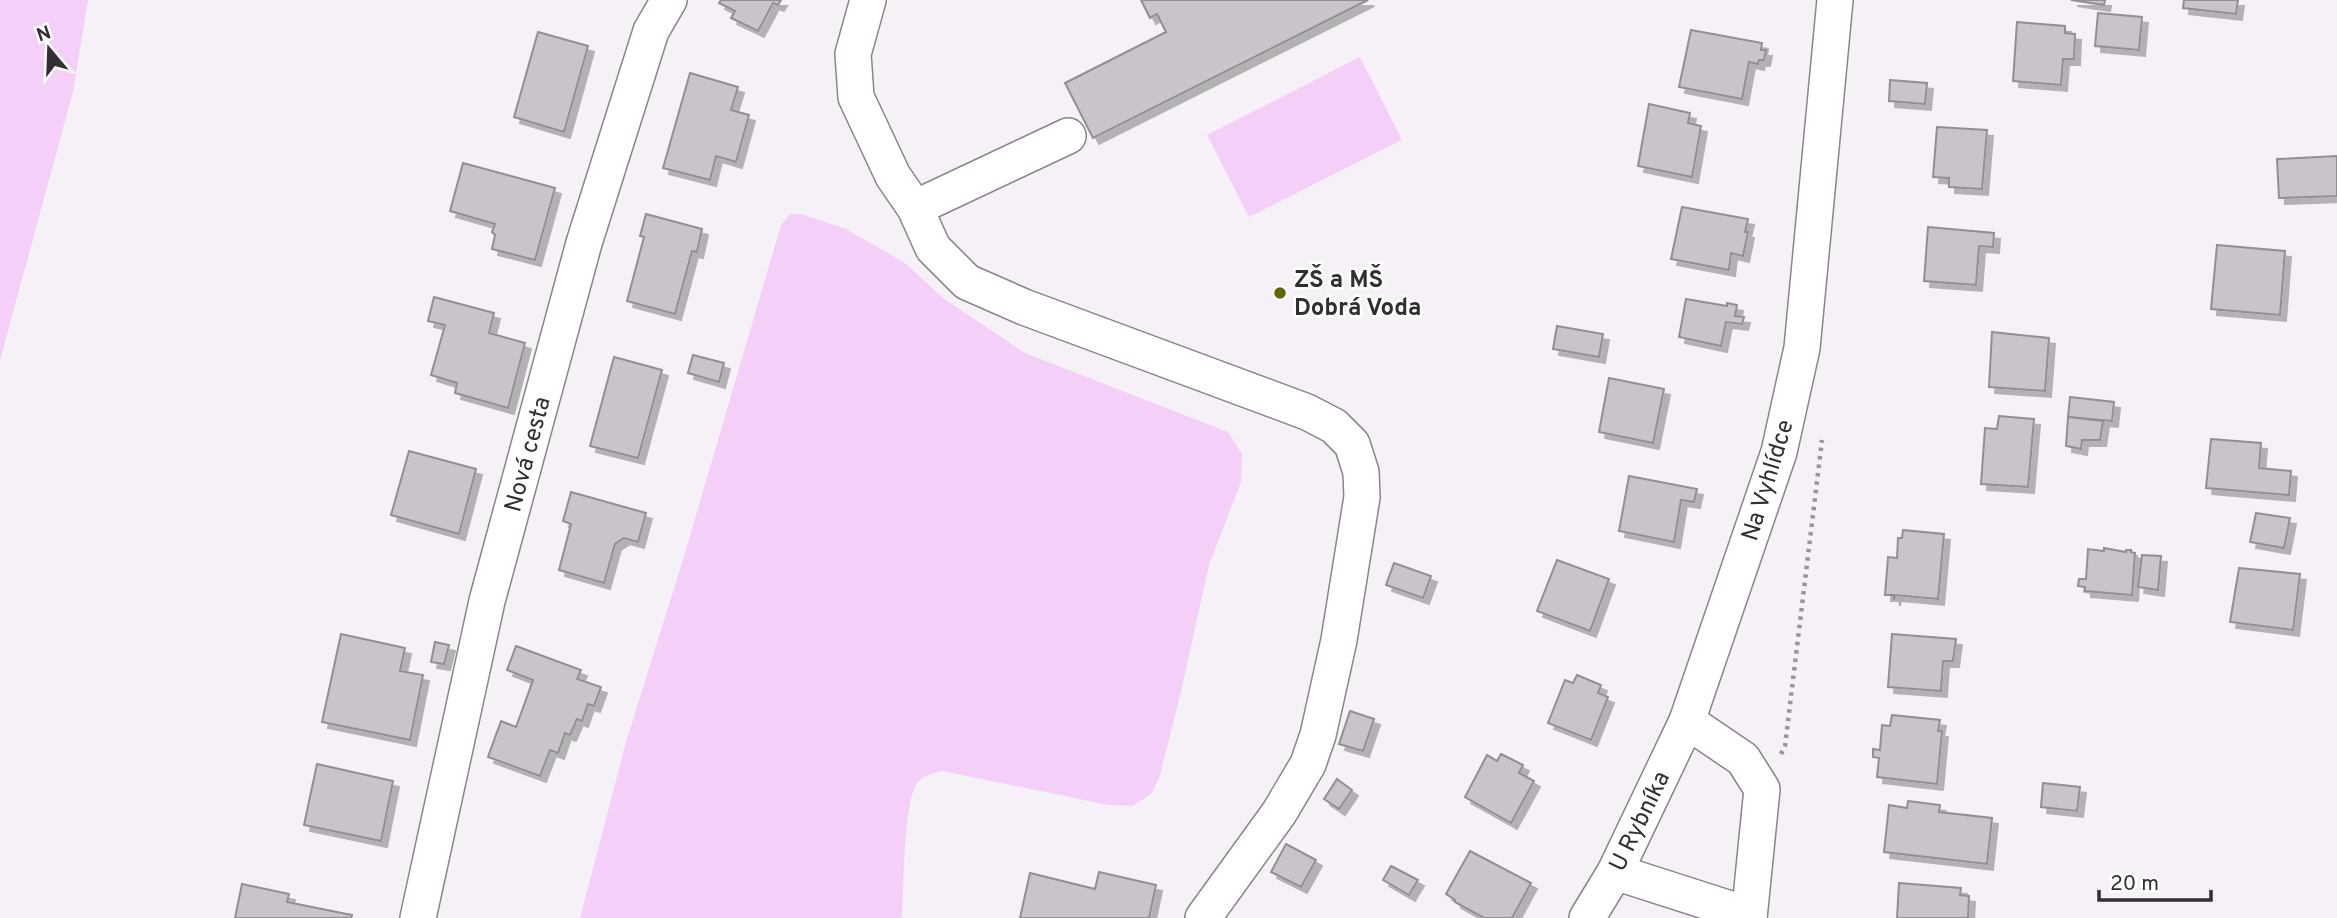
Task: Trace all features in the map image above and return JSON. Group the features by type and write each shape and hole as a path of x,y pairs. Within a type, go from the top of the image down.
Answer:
{"street":[{"name":"Nová cesta","path":"418,918 487,601 580,256 651,31 669,0"},
{"path":"868,0 853,54 856,97 892,176 915,208 933,248 967,282 1024,307 1307,412 1334,426 1352,444 1361,472 1362,497 1339,640 1318,735 1308,764 1279,813 1203,918"},
{"name":"Na Vyhlídce","path":"1687,721 1779,452 1802,348 1836,0"},
{"path":"915,208 1068,136"},
{"path":"1615,872 1749,917 1762,789 1742,759 1687,721"},
{"name":"U Rybníka","path":"1587,918 1615,872 1687,721"}],"path":[{"path":"1762,789 1785,746 1822,437"}],"shaded area":[{"path":"0,0 88,0 73,92 0,360"},
{"path":"1360,57 1402,140 1249,217 1207,135"},
{"path":"790,214 801,214 846,229 905,263 943,298 1025,353 1228,432 1242,454 1241,482 1209,565 1160,775 1152,793 1133,806 1109,805 942,771 926,776 915,787 908,814 902,918 580,918 626,742 685,553 781,225"}],"building":[{"path":"721,0 781,0 778,5 773,3 758,31 731,18 735,11 719,3"},
{"path":"1141,0 1368,0 1093,138 1065,83 1166,32 1157,14 1150,18"},
{"path":"2071,0 2105,0 2104,5"},
{"path":"2184,0 2238,0 2236,14 2183,8"},
{"path":"2098,13 2142,17 2139,50 2095,46"},
{"path":"2017,22 2065,26 2065,33 2075,34 2074,59 2063,59 2061,85 2013,81"},
{"path":"1691,30 1762,43 1761,50 1766,50 1764,60 1759,60 1758,64 1749,62 1742,99 1679,87"},
{"path":"538,32 588,46 564,132 514,117"},
{"path":"690,73 738,87 731,110 749,115 736,162 716,156 710,180 663,168"},
{"path":"1890,80 1927,83 1925,104 1889,101"},
{"path":"1649,104 1690,113 1688,123 1701,126 1692,177 1638,166"},
{"path":"1937,127 1987,130 1982,189 1949,187 1949,178 1933,177"},
{"path":"2337,156 2337,196 2279,198 2277,159"},
{"path":"463,163 555,188 535,260 492,249 495,224 450,211"},
{"path":"1682,207 1748,219 1743,256 1731,253 1729,270 1671,259"},
{"path":"646,214 702,229 697,252 692,251 675,314 627,301 644,237 640,236"},
{"path":"1928,227 1994,233 1993,247 1979,246 1976,285 1924,281"},
{"path":"2217,245 2285,251 2280,315 2211,309"},
{"path":"434,297 494,313 489,333 525,343 508,408 455,393 457,383 431,375 445,325 428,321"},
{"path":"1686,299 1727,306 1727,303 1737,305 1735,316 1744,317 1742,324 1726,322 1721,346 1679,337"},
{"path":"1557,326 1603,334 1599,357 1553,349"},
{"path":"1992,332 2049,338 2045,391 1989,387"},
{"path":"693,355 724,363 719,382 688,373"},
{"path":"614,357 662,370 638,458 590,446"},
{"path":"1609,378 1664,389 1653,443 1599,432"},
{"path":"2070,397 2114,402 2112,421 2068,417"},
{"path":"1999,416 2034,419 2028,487 1981,484 1985,428 1997,429"},
{"path":"2068,417 2103,421 2100,440 2082,440 2081,449 2066,446"},
{"path":"2211,439 2261,443 2259,468 2291,471 2289,495 2206,488"},
{"path":"409,451 476,469 459,534 391,515"},
{"path":"1629,476 1697,489 1694,502 1681,500 1674,542 1619,531"},
{"path":"571,492 646,513 638,542 624,538 615,544 604,583 559,570 571,524 563,521"},
{"path":"2256,513 2290,518 2284,548 2250,542"},
{"path":"1903,530 1944,534 1938,599 1895,595 1894,600 1893,595 1885,595 1888,557 1897,558 1898,538 1902,538"},
{"path":"2104,548 2126,552 2131,550 2135,553 2132,595 2085,591 2085,587 2078,586 2079,579 2086,579 2088,549 2104,551"},
{"path":"2142,555 2161,556 2158,590 2138,587"},
{"path":"1557,560 1609,579 1590,631 1537,611"},
{"path":"1394,563 1431,576 1423,598 1386,585"},
{"path":"2239,568 2300,574 2293,630 2230,622"},
{"path":"341,634 405,648 400,671 423,675 410,740 322,722"},
{"path":"1892,634 1956,639 1953,661 1943,661 1941,691 1888,687"},
{"path":"435,642 449,645 444,664 431,662"},
{"path":"516,646 581,670 577,679 601,687 594,706 588,704 582,721 577,719 570,735 565,733 558,753 550,750 540,776 488,757 501,721 516,727 533,680 507,670"},
{"path":"1577,675 1601,685 1598,693 1608,697 1591,740 1548,723 1565,680 1573,683"},
{"path":"1350,711 1374,719 1363,751 1339,744"},
{"path":"1892,715 1940,720 1938,731 1942,731 1937,784 1877,777 1879,758 1873,757 1873,749 1880,750 1882,725 1890,726"},
{"path":"1501,754 1523,765 1519,773 1534,781 1511,823 1465,797 1487,755 1497,761"},
{"path":"317,764 393,781 381,841 304,825"},
{"path":"1337,779 1352,790 1339,809 1324,799"},
{"path":"2043,783 2080,787 2077,811 2041,807"},
{"path":"1908,801 1940,805 1939,812 1992,818 1987,864 1884,852 1889,805 1907,808"},
{"path":"1286,844 1316,860 1301,887 1271,872"},
{"path":"1470,851 1531,883 1512,918 1484,918 1446,894"},
{"path":"1391,866 1418,880 1409,895 1383,880"},
{"path":"1099,872 1156,885 1149,918 1020,918 1030,873 1095,889"},
{"path":"1899,883 1961,888 1960,895 1969,896 1968,918 1897,918"},
{"path":"242,884 289,894 287,902 352,915 351,918 235,918"}],"place":[{"name":"ZŠ a MŠ Dobrá Voda","path":"1280,293"}]}
